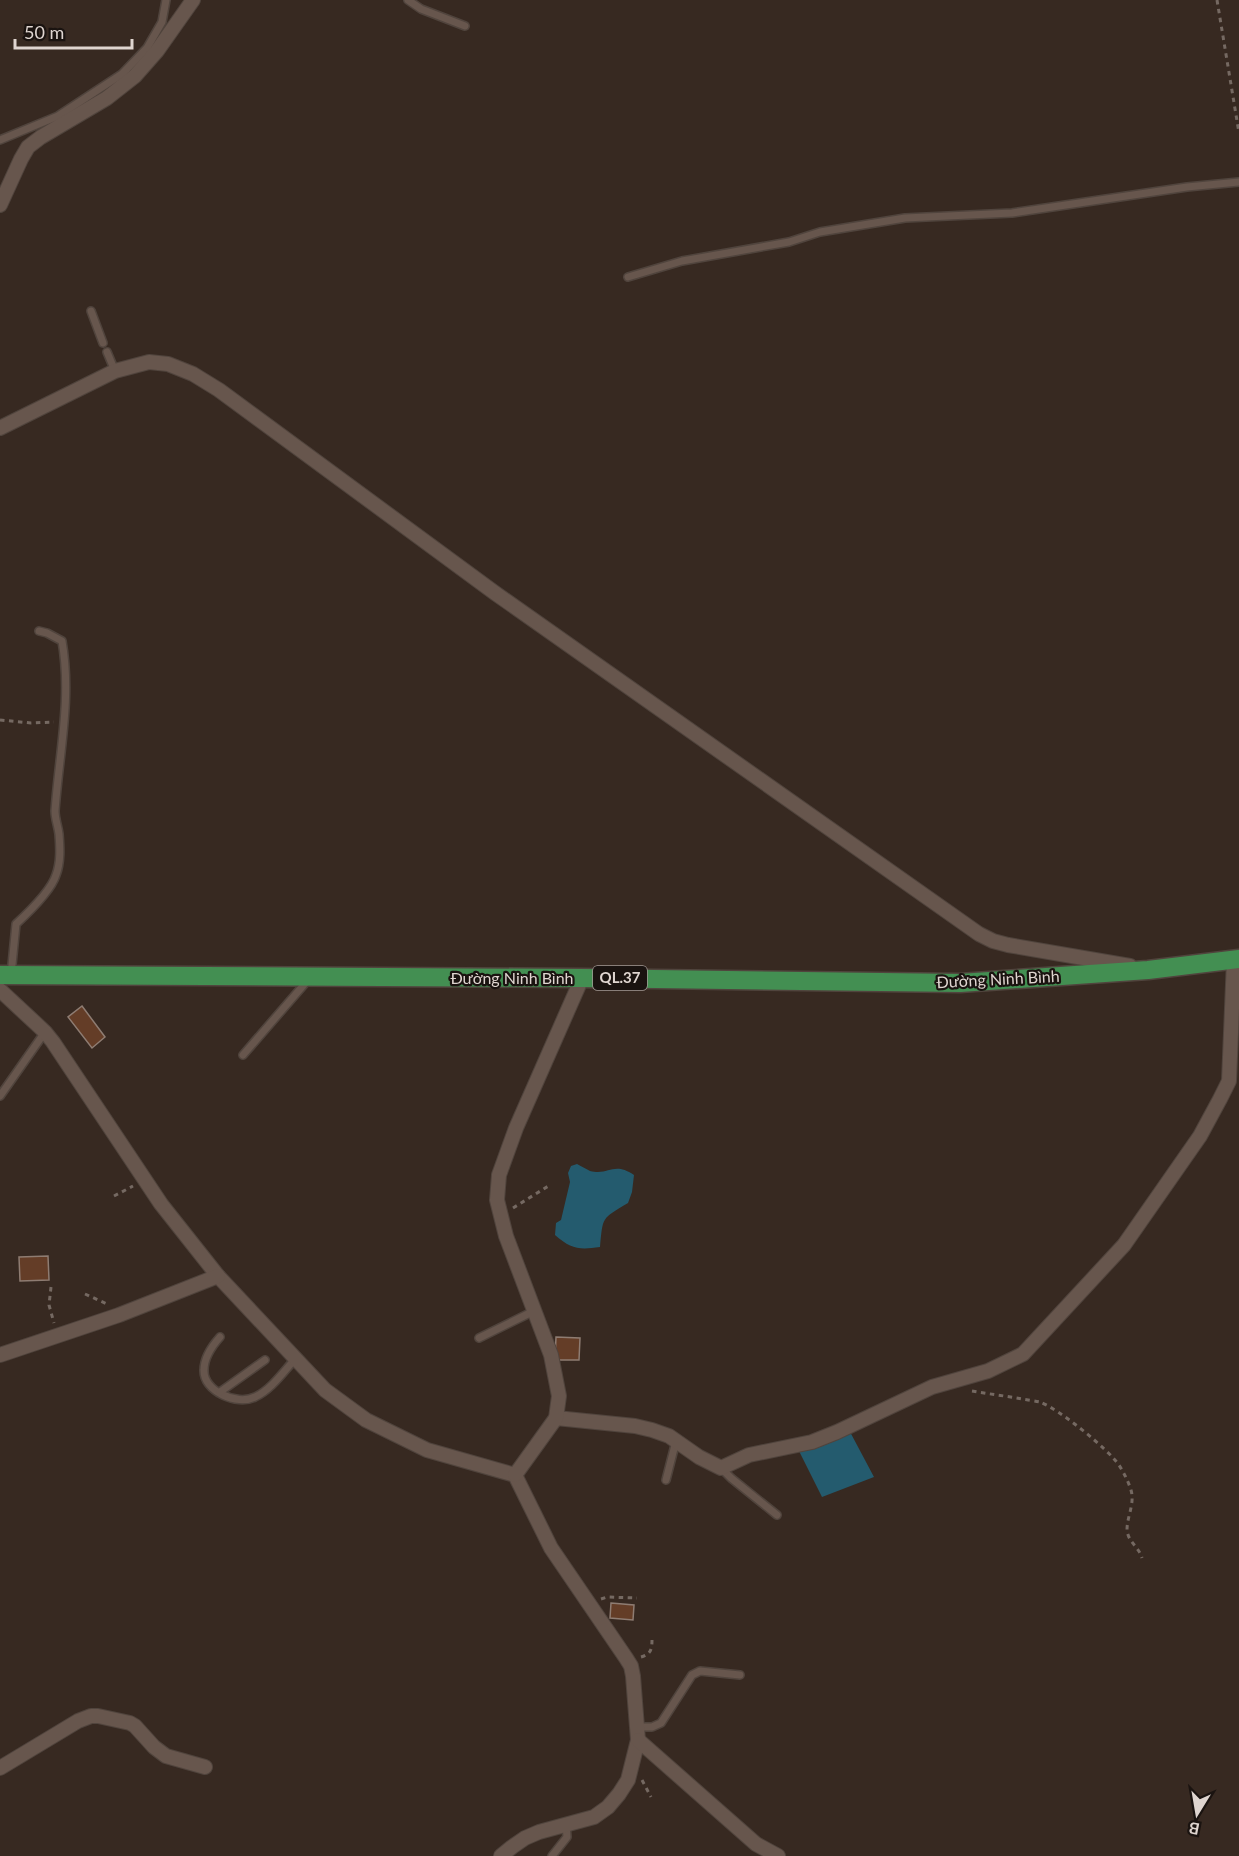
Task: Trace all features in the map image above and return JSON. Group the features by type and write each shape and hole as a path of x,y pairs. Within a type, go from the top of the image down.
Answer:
{"highway":[{"name":"Đường Ninh Bình","path":"4,980 310,977 960,983 1148,970 1236,960"}],"street":[{"path":"0,205 28,147 40,137 107,98 135,76 157,51 192,0"},
{"path":"0,428 115,372 149,362 168,364 193,374 219,390 495,592 979,934 1008,945 1148,970"},
{"path":"556,1418 635,1426 652,1430 676,1441 699,1457 721,1468 749,1455 812,1442 829,1436 932,1387 988,1371 1023,1354 1125,1245 1200,1136 1220,1100 1228,1081 1236,960"},
{"path":"515,1476 556,1418 559,1396 551,1355 506,1236 497,1200 499,1175 516,1128 582,978"},
{"path":"4,980 64,1056 161,1204 218,1276 325,1390 347,1407 383,1429 437,1454 515,1476 551,1548 628,1661 633,1676 637,1734 628,1780 619,1794 608,1807 594,1817 539,1832 525,1838 501,1856"},
{"path":"0,1355 119,1315 218,1276"},
{"path":"0,1768 78,1721 91,1716 130,1723 166,1756 204,1767"},
{"path":"637,1734 756,1844 778,1856"}],"lane":[{"path":"0,140 58,116 122,74 147,48 162,22 166,0"},
{"path":"408,0 421,9 465,26"},
{"path":"628,277 682,261 777,244 820,232 893,219 1012,213 1187,187 1239,182"},
{"path":"91,311 103,343"},
{"path":"107,352 115,372"},
{"path":"4,980 16,924 51,885 56,878 59,864 59,832 55,814 64,722 65,670 62,641 39,630"},
{"path":"243,1055 310,977"},
{"path":"0,1096 45,1032"},
{"path":"479,1338 534,1311"},
{"path":"220,1337 209,1352 203,1371 208,1384 229,1398 253,1399 264,1392 296,1358"},
{"path":"220,1392 265,1360"},
{"path":"666,1480 676,1441"},
{"path":"721,1468 777,1515"},
{"path":"637,1734 661,1723 696,1672 740,1675"},
{"path":"552,1856 567,1837 566,1825"}],"path":[{"path":"1217,0 1239,133"},
{"path":"0,720 31,723 64,722"},
{"path":"114,1196 146,1180"},
{"path":"501,1215 550,1185"},
{"path":"51,1287 49,1305 57,1336"},
{"path":"86,1294 114,1308 119,1315"},
{"path":"970,1391 1041,1402 1063,1416 1106,1451 1118,1464 1132,1492 1133,1502 1127,1531 1130,1541 1140,1551 1142,1558"},
{"path":"589,1603 607,1597 637,1598"},
{"path":"628,1661 647,1655 652,1650 652,1638"}],"water":[{"path":"577,1164 590,1171 621,1169 634,1175 628,1203 608,1216 603,1224 600,1247 576,1247 555,1235 556,1223 561,1220 570,1182 568,1173 571,1166"},
{"path":"849,1430 874,1477 822,1497 798,1449"}],"building":[{"path":"82,1006 105,1037 92,1048 68,1017"},
{"path":"48,1256 49,1280 20,1281 19,1257"},
{"path":"556,1337 580,1338 579,1360 555,1360"},
{"path":"611,1603 634,1605 633,1620 610,1618"}]}
